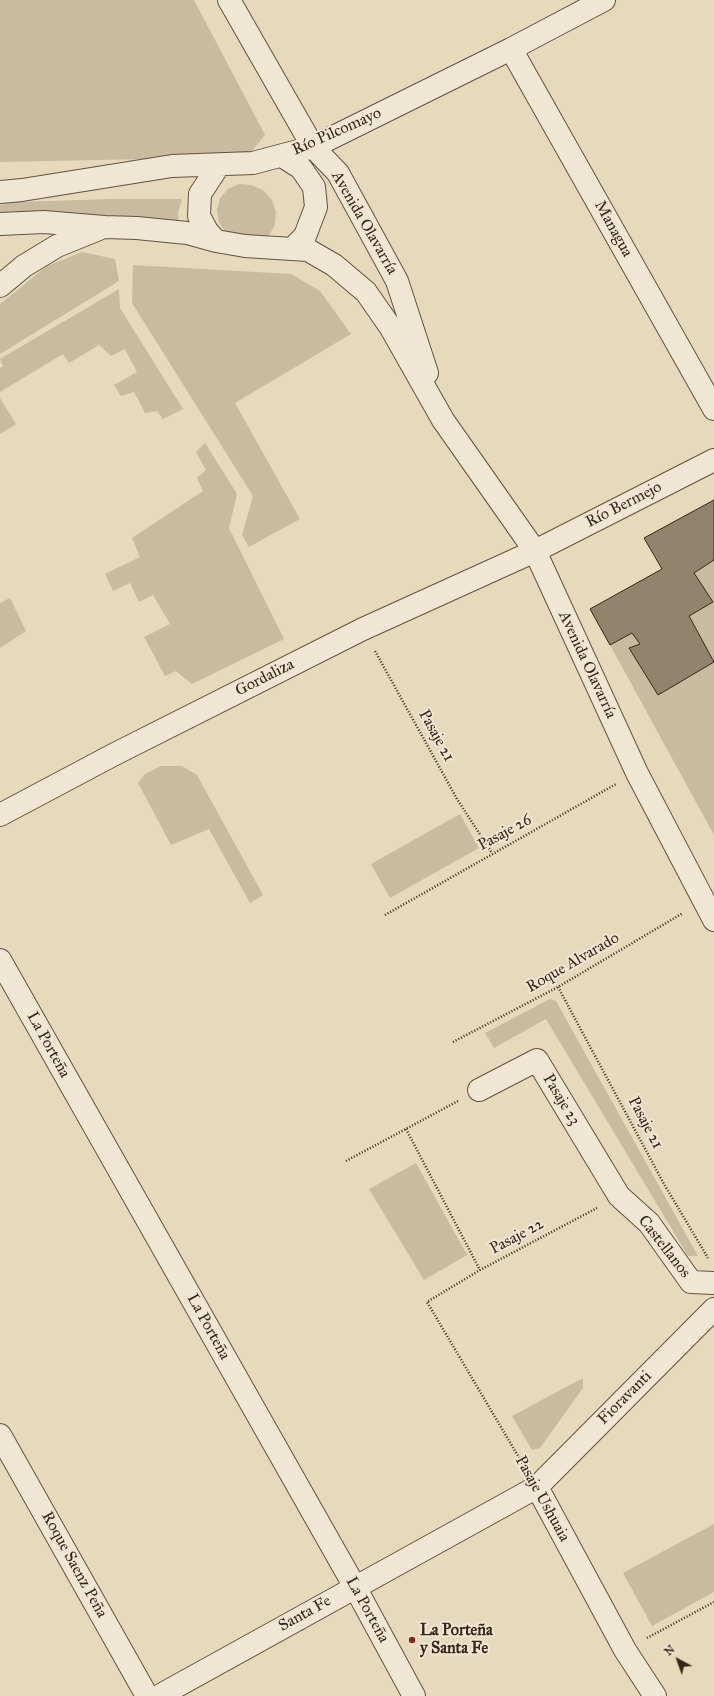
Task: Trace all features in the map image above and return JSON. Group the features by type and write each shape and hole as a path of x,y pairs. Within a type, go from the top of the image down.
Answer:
{"street":[{"name":"Avenida Olavarría","path":"229,0 313,147 338,173 397,282 443,420"},
{"name":"Río Pilcomayo","path":"0,192 22,190 172,166 247,164 313,147 511,49 604,0"},
{"name":"Managua","path":"511,49 714,409"},
{"path":"0,224 44,222 137,228 187,233 216,241 245,246 300,250 316,207 314,187 301,168 282,156"},
{"path":"216,241 207,231 199,216 200,194 219,165"},
{"path":"0,286 24,266 56,246 104,227"},
{"name":"Avenida Olavarría","path":"300,250 334,265 366,292 391,328 443,420 535,551 637,773 714,920"},
{"name":"Río Bermejo","path":"535,551 714,460"},
{"name":"Gordaliza","path":"0,815 113,755 363,629 535,551"},
{"name":"La Porteña","path":"0,960 355,1587 414,1696"},
{"name":"Pasaje 23","path":"479,1090 537,1060 619,1196"},
{"name":"Castellanos","path":"619,1196 649,1223 691,1282 712,1272"},
{"name":"Fioravanti","path":"537,1487 714,1310"},
{"name":"Roque Saenz Peña","path":"0,1435 148,1696"},
{"name":"Santa Fe","path":"159,1696 537,1487"},
{"name":"Pasaje Ushuaia","path":"537,1487 625,1650 655,1696"}],"path":[{"name":"Pasaje 21","path":"363,629 457,799 492,853"},
{"name":"Pasaje 26","path":"385,915 492,853 637,773"},
{"name":"Roque Alvarado","path":"453,1042 558,987 703,901"},
{"name":"Pasaje 21","path":"558,987 712,1272"},
{"path":"346,1161 479,1090"},
{"path":"406,1129 480,1270"},
{"name":"Pasaje 22","path":"428,1302 480,1270 619,1196"},
{"name":"Pasaje Ushuaia","path":"428,1302 537,1487"},
{"path":"625,1650 714,1602"}],"shaded area":[{"path":"0,0 194,0 265,135 247,157 0,162"},
{"path":"239,184 251,185 263,190 272,200 276,212 275,224 270,234 260,241 226,233 219,222 217,210 220,198 228,189"},
{"path":"112,199 182,199 178,212 179,225 0,221 0,205 15,202"},
{"path":"82,252 115,259 119,281 0,354 0,304 47,266"},
{"path":"133,265 291,274 320,291 351,334 235,403 300,519 249,547 242,535 253,496 132,303"},
{"path":"119,289 120,308 183,409 163,419 157,411 145,413 134,392 121,396 114,385 137,372 125,349 111,356 99,345 69,363 63,354 0,392 0,368 3,366 0,359"},
{"path":"0,398 16,424 0,434"},
{"path":"205,443 237,494 229,528 284,639 192,684 176,671 165,676 144,637 170,624 153,595 139,602 130,583 113,591 105,574 140,557 132,538 203,491 197,478 206,470 196,452"},
{"path":"714,560 714,661 689,616 713,602 694,573"},
{"path":"10,598 26,631 0,648 0,603"},
{"path":"632,633 640,644 629,648 658,695 714,662 714,835 610,645"},
{"path":"161,766 182,766 197,775 263,895 250,903 209,829 171,845 138,783 145,774"},
{"path":"460,814 479,848 390,898 371,864"},
{"path":"550,999 556,1001 698,1256 688,1256 546,1019 494,1048 485,1033"},
{"path":"416,1163 467,1255 424,1280 369,1189"},
{"path":"583,1378 583,1388 540,1448 532,1450 512,1416"},
{"path":"714,1524 714,1592 652,1626 623,1573"}],"building":[{"path":"714,500 714,560 694,573 713,602 689,616 714,662 658,695 629,648 640,644 632,633 610,645 590,609 662,569 644,538"}],"place":[{"name":"La Porteña y Santa Fe","path":"412,1640"}]}
